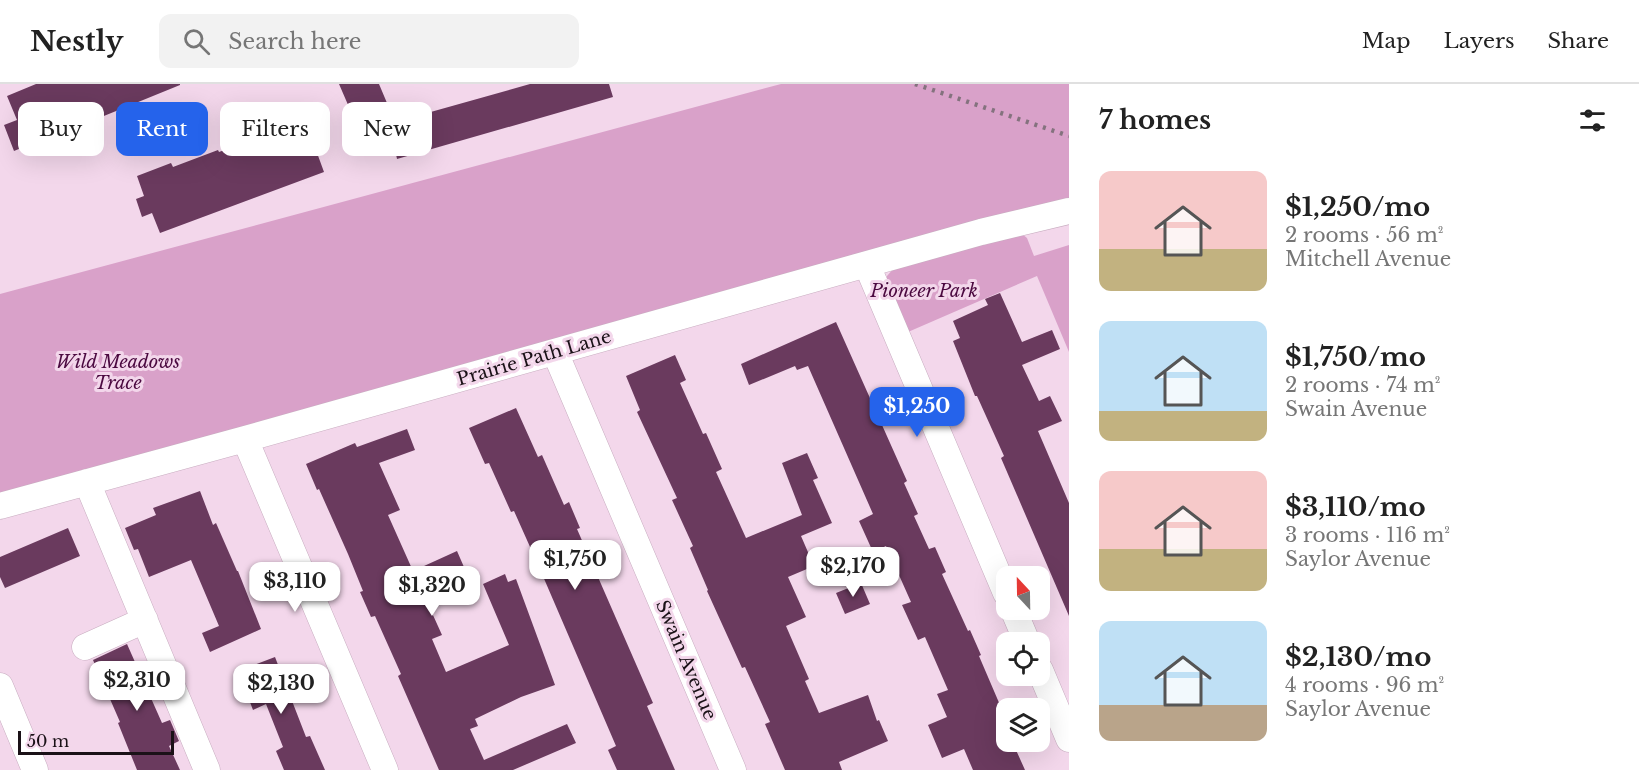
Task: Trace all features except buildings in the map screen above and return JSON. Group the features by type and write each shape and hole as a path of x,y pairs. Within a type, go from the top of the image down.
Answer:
{"street":[{"name":"Prairie Path Lane","path":"0,506 867,266 981,232 1069,211"},
{"path":"867,266 996,569"},
{"name":"Swain Avenue","path":"555,352 733,770"},
{"path":"245,439 385,770"},
{"path":"87,482 207,770"},
{"path":"85,647 145,620"},
{"path":"0,686 35,770"},
{"path":"1047,686 1069,740"}],"green space":[{"name":"Wild Meadows Trace","path":"781,84 1069,84 1069,206 0,517 0,294"},
{"name":"Pioneer Park","path":"1022,234 1027,238 1034,256 1069,245 1069,352 1037,276 908,332 887,284 887,276 894,268"}],"railway":[{"path":"915,84 1069,136"}]}
